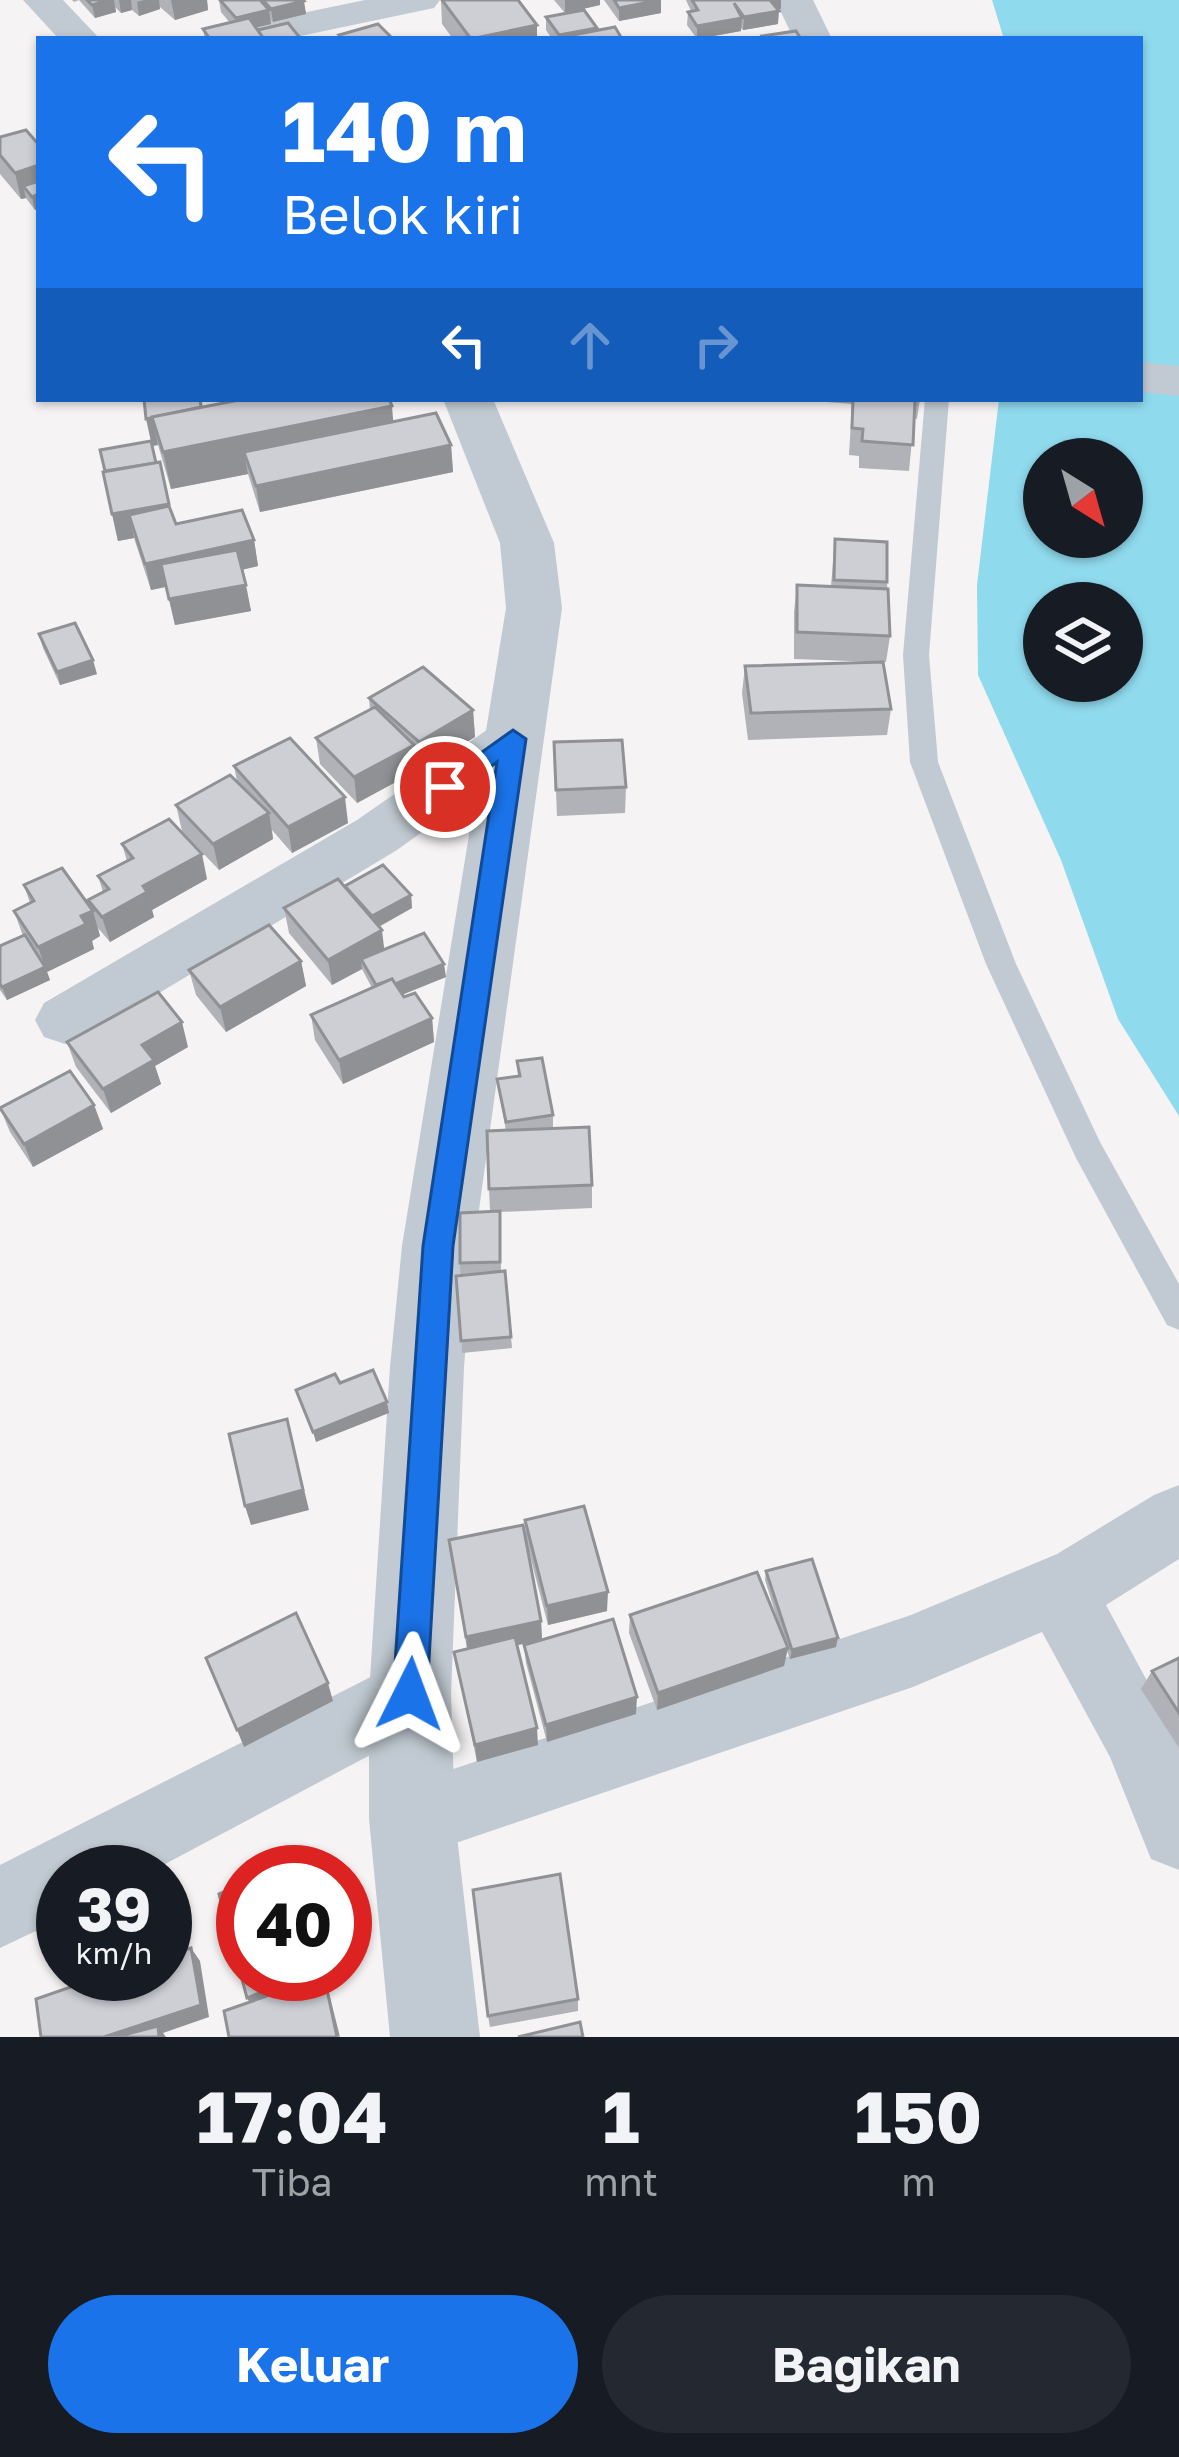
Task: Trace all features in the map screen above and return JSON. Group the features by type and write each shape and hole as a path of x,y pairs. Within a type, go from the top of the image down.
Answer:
{"street":[{"path":"42,0 78,36"},
{"path":"238,36 311,10 421,0"},
{"path":"794,0 812,36"},
{"path":"1143,377 1179,381"},
{"path":"435,2037 412,1819 410,1694 438,1246 534,608 533,575 509,496 469,402"},
{"path":"65,1020 360,818 513,739"},
{"path":"412,1819 913,1651 1111,1565 1179,1519"},
{"path":"1058,1590 1137,1731 1179,1831"},
{"path":"121,1845 410,1694"},
{"path":"0,1908 36,1889"}],"lane":[{"path":"937,402 916,655 924,762 1010,984 1087,1149 1179,1315"}],"water":[{"path":"992,0 1179,0 1179,1116 1118,1019 1061,860 978,675 977,585 999,402 1143,402 1143,36 1003,36"}],"building":[{"path":"220,0 260,0 269,10 236,18"},
{"path":"263,0 303,0 304,1 271,9"},
{"path":"442,0 518,0 537,25 485,36 469,36"},
{"path":"614,0 660,0 619,8"},
{"path":"692,0 770,0 779,11 744,17 734,3 742,18 697,26 688,12 698,10"},
{"path":"584,10 597,28 559,35 546,17"},
{"path":"249,18 262,36 208,36 203,29"},
{"path":"288,23 299,36 262,36 258,30"},
{"path":"378,24 390,36 340,36"},
{"path":"615,27 620,36 568,36"},
{"path":"796,31 799,36 762,36"},
{"path":"26,130 36,142 36,166 15,173 0,155 0,137"},
{"path":"36,182 36,195 32,197 23,186"},
{"path":"144,402 200,402 201,407 146,419"},
{"path":"229,402 390,402 392,406 163,452 152,417"},
{"path":"853,402 915,402 913,445 862,441 863,429 852,428"},
{"path":"436,413 451,445 256,486 244,452"},
{"path":"151,441 156,463 105,471 100,450"},
{"path":"160,462 169,504 112,514 103,472"},
{"path":"169,506 176,524 242,510 254,540 145,564 129,515"},
{"path":"835,539 887,542 887,582 834,580"},
{"path":"237,550 246,585 169,599 161,564"},
{"path":"797,585 888,589 890,636 797,632"},
{"path":"75,623 93,660 57,672 39,634"},
{"path":"883,662 891,709 751,713 745,666"},
{"path":"423,667 473,710 419,742 369,698"},
{"path":"375,707 414,745 354,777 316,738"},
{"path":"290,738 345,797 288,827 234,766"},
{"path":"622,740 626,787 556,790 554,742"},
{"path":"230,775 269,813 213,844 176,805"},
{"path":"169,819 202,854 143,886 147,892 102,917 88,900 109,889 98,876 133,858 122,844"},
{"path":"383,865 411,895 372,916 345,886"},
{"path":"62,868 93,911 81,916 86,924 38,947 14,911 34,901 24,885"},
{"path":"338,879 382,930 328,960 284,908"},
{"path":"269,925 301,961 220,1007 189,970"},
{"path":"424,933 444,964 395,984 392,979 376,985 361,959"},
{"path":"25,935 45,967 2,987 0,946"},
{"path":"392,979 404,997 415,993 432,1018 339,1060 311,1015"},
{"path":"158,992 182,1022 142,1045 154,1060 103,1089 67,1042"},
{"path":"542,1058 553,1115 506,1122 497,1079 520,1076 517,1061"},
{"path":"70,1071 94,1105 24,1144 0,1108"},
{"path":"589,1127 592,1185 489,1189 487,1131"},
{"path":"500,1211 500,1262 460,1263 460,1213"},
{"path":"505,1271 511,1337 461,1341 456,1276"},
{"path":"373,1370 387,1402 313,1432 296,1390 335,1374 340,1383"},
{"path":"287,1419 303,1490 245,1506 229,1434"},
{"path":"584,1506 608,1592 547,1606 525,1520"},
{"path":"523,1525 541,1621 466,1637 449,1540"},
{"path":"812,1559 838,1638 792,1650 766,1571"},
{"path":"757,1572 788,1648 658,1693 630,1615"},
{"path":"296,1613 328,1683 237,1730 206,1658"},
{"path":"613,1619 637,1697 546,1725 524,1645"},
{"path":"515,1637 537,1728 475,1745 454,1652"},
{"path":"1179,1658 1179,1713 1152,1671"},
{"path":"560,1874 578,1999 488,2016 473,1890"},
{"path":"192,1954 201,2005 104,2037 41,2037 36,2001 192,2001"},
{"path":"253,2001 329,2001 337,2037 229,2037 224,2011"},
{"path":"580,2022 583,2037 518,2037"},
{"path":"158,2026 159,2037 116,2037"}],"route":[{"path":"410,1694 438,1246 513,739 445,787"}]}
